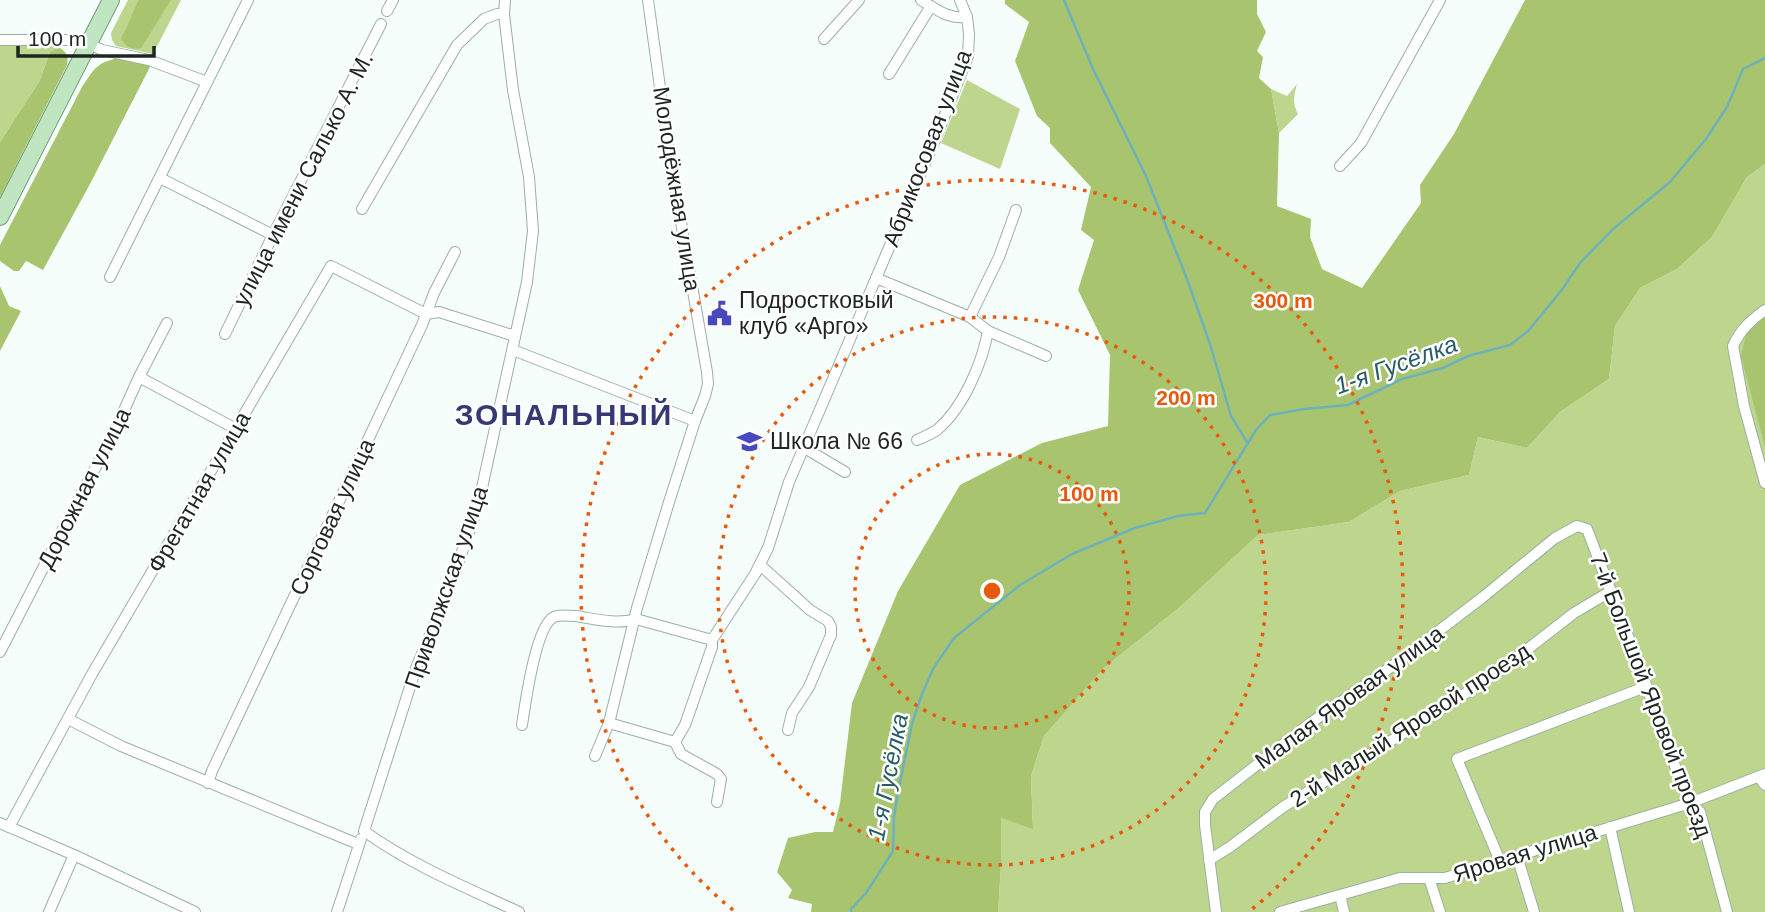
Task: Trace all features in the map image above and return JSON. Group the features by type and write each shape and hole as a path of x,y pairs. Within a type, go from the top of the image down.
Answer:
{"main road":[{"path":"0,217 111,0"}],"street":[{"path":"110,277 247,0"},
{"path":"387,11 393,0"},
{"name":"Приволжская улица","path":"337,912 416,668 448,592 478,506 527,282 533,231 529,177 513,90 504,14 505,0"},
{"name":"Молодёжная улица","path":"595,756 608,723 637,608 708,384 668,153 648,0"},
{"path":"824,39 859,0"},
{"name":"Абрикосовая улица","path":"921,0 955,18 967,17"},
{"name":"Абрикосовая улица","path":"675,742 685,725 712,648 712,640 768,548 803,447 935,140 968,56 970,34 960,0"},
{"path":"1340,166 1361,143 1440,0"},
{"path":"889,74 931,6"},
{"path":"362,209 457,45 484,19 504,14"},
{"name":"улица имени Салько А. М.","path":"225,334 381,24"},
{"path":"0,40 72,40 149,60 207,82"},
{"path":"160,178 274,235"},
{"path":"970,317 999,257 1016,209"},
{"name":"Сорговая улица","path":"208,783 455,252"},
{"name":"Фрегатная улица","path":"4,825 331,266 426,314"},
{"path":"876,278 970,317 988,331 1046,356"},
{"path":"1765,310 1752,320 1733,346 1744,406 1765,483"},
{"path":"426,314 439,312 515,336"},
{"name":"Дорожная улица","path":"0,652 111,439 167,323"},
{"path":"917,440 935,432 946,421 973,383 988,331"},
{"path":"513,350 695,421"},
{"path":"139,377 236,429"},
{"path":"803,447 845,472"},
{"name":"7-й Большой Яровой проезд","path":"1577,526 1587,529 1681,783 1690,803 1700,812 1727,912"},
{"name":"Малая Яровая улица","path":"1216,912 1205,825 1205,812 1213,799 1312,722 1483,597 1555,538 1577,526"},
{"path":"760,565 810,610 828,621 831,627 831,635 809,687 792,713 788,730"},
{"name":"2-й Малый Яровой проезд","path":"1209,860 1283,807 1498,672 1574,613 1611,591"},
{"path":"522,725 532,663 547,623 555,616 626,622 635,619 712,640"},
{"path":"1500,861 1457,759 1645,687"},
{"path":"68,719 121,746 358,844"},
{"path":"608,723 675,742 681,754 717,774 721,779 717,802"},
{"name":"Яровая улица","path":"1280,912 1400,877 1445,878 1763,779"},
{"path":"4,825 195,912"},
{"path":"1610,827 1629,912"},
{"path":"365,831 383,844 461,886 519,912"},
{"path":"49,912 74,855"},
{"path":"1517,856 1534,912"},
{"path":"1429,878 1440,912"},
{"path":"1340,895 1344,912"}],"green space":[{"path":"128,0 181,0 153,54 116,46 112,40 111,33"},
{"path":"139,0 171,0 141,48 134,49 127,46 121,38"},
{"path":"1005,0 1257,0 1257,14 1266,32 1257,51 1263,57 1259,78 1271,89 1279,133 1277,206 1311,219 1310,237 1322,269 1362,288 1421,203 1420,185 1454,134 1525,0 1765,0 1765,164 1747,177 1712,237 1677,269 1640,288 1615,326 1609,379 1560,412 1527,448 1478,437 1469,475 1400,491 1349,522 1258,535 1180,607 1104,668 1044,736 1031,776 1033,829 1001,818 998,912 811,912 812,904 788,898 792,890 777,872 788,838 815,832 833,832 840,803 852,703 898,591 960,485 1042,443 1108,426 1110,355 1078,290 1094,240 1081,230 1091,187 1050,143 1050,128 1037,116 1015,61 1029,22 1005,4"},
{"path":"0,45 59,47 50,52 39,82 0,142"},
{"path":"59,47 67,55 67,65 0,197 0,142 39,82 50,52"},
{"path":"121,57 151,65 43,270 26,261 19,271 14,271 0,261 0,245 82,87 98,66"},
{"path":"967,80 1020,109 1000,169 941,143"},
{"path":"1297,84 1294,99 1298,114 1279,133 1271,89 1287,96"},
{"path":"1765,164 1765,315 1742,356 1765,448 1765,912 998,912 1001,818 1033,828 1031,776 1044,736 1104,668 1180,607 1258,535 1349,522 1400,491 1469,475 1478,437 1527,448 1560,412 1609,379 1615,326 1640,288 1677,269 1712,237 1747,177"},
{"path":"0,286 9,306 21,311 0,351"},
{"path":"1765,315 1765,448 1741,356 1746,334 1755,322"}],"waterway":[{"path":"1064,0 1093,69 1146,176 1187,279 1231,416 1247,442"},
{"name":"1-я Гусёлка","path":"851,912 893,851 894,817 912,724 933,669 954,638 1020,585 1072,554 1135,528 1178,516 1205,513 1256,430 1270,415 1348,405 1402,379 1443,368 1468,356 1510,345 1528,331 1580,263 1613,229 1670,182 1706,139 1727,107 1743,69 1765,58"}],"place":[{"name":"Подростковый клуб «Арго»","path":"719,313"},
{"name":"Школа № 66","path":"750,441"}],"district":[{"name":"ЗОНАЛЬНЫЙ","path":"564,415"}]}
